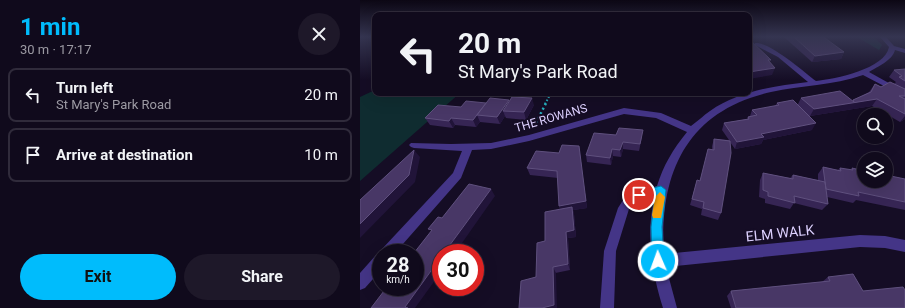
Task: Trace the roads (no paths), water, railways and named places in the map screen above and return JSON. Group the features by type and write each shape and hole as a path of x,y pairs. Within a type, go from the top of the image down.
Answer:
{"street":[{"path":"774,51 814,84"},
{"path":"752,95 771,90 844,78 863,72 888,56 890,51"},
{"path":"863,72 905,95"},
{"path":"670,308 658,261 656,227 661,190 677,152 692,130 713,113 741,98 748,96"},
{"name":"THE ROWANS","path":"414,145 468,147 491,146 529,138 615,113 628,111 658,115 692,130"},
{"path":"395,244 457,175 468,147"},
{"path":"607,308 612,242 624,208 629,200 635,196 661,190"},
{"name":"ELM WALK","path":"658,261 864,241 885,242 905,246"},
{"path":"360,283 372,270"}]}
